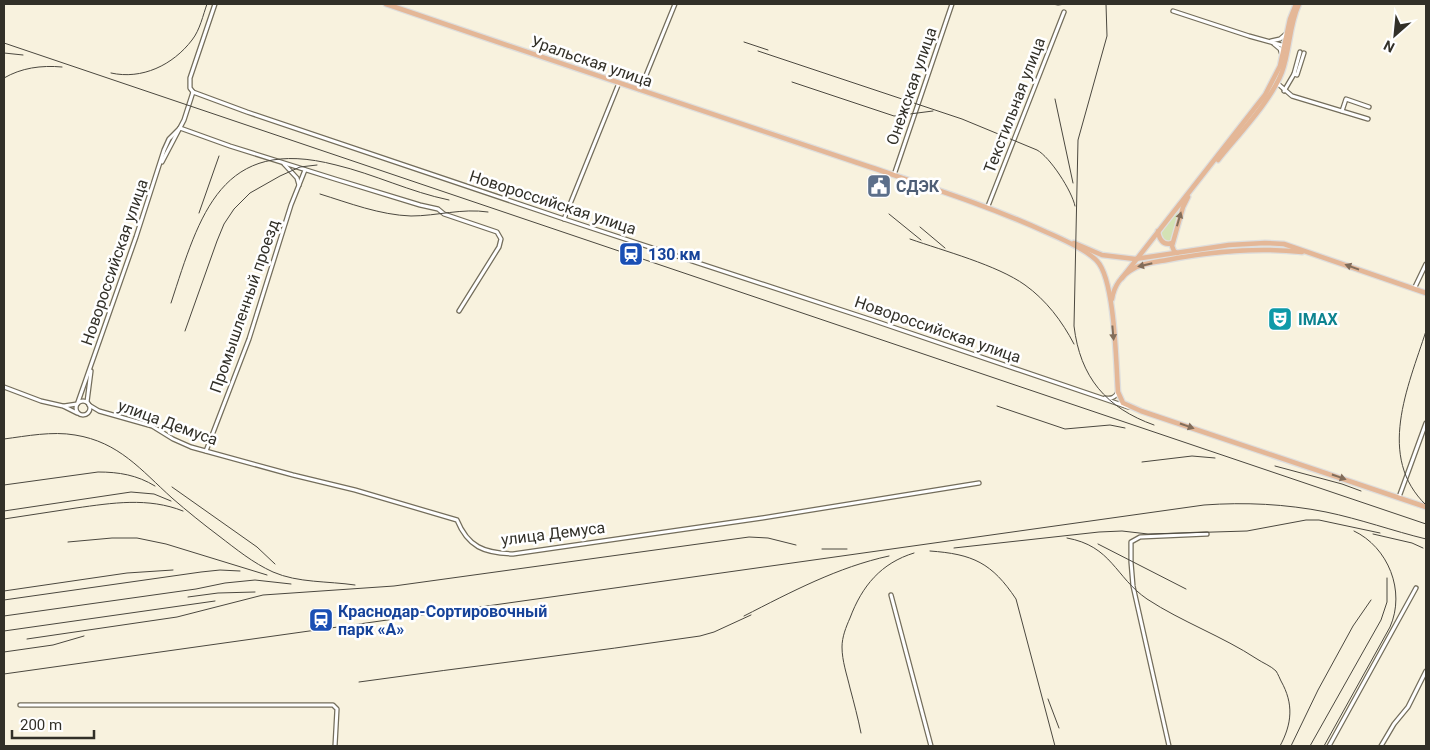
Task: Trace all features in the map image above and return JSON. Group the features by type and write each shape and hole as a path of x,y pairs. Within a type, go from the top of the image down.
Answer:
{"main road":[{"name":"Уральская улица","path":"387,4 640,91 988,206 1102,255 1135,259"},
{"path":"1111,307 1114,289 1135,259 1268,97 1277,83 1282,72 1287,32 1297,4"},
{"path":"1177,253 1172,249 1172,243 1187,196 1265,95 1282,60 1297,4"},
{"path":"1158,230 1160,240 1163,243 1172,243"},
{"name":"Уральская улица","path":"1048,232 1069,242 1094,258 1099,264"},
{"path":"1135,259 1206,248 1269,243 1284,244 1426,293"},
{"path":"1269,243 1277,250"},
{"path":"1206,248 1217,252"},
{"path":"1122,278 1135,268 1143,265 1217,252 1277,250 1311,253"},
{"path":"1102,255 1098,260 1110,295 1118,392"},
{"name":"Новороссийская улица","path":"1118,392 1123,403 1141,411 1426,507"}],"street":[{"path":"193,92 190,88 190,78 215,4"},
{"path":"640,91 675,4"},
{"name":"Онежская улица","path":"894,175 952,4"},
{"path":"1173,11 1286,46"},
{"name":"Текстильная улица","path":"988,206 1064,12"},
{"path":"1269,42 1280,39 1287,32"},
{"path":"1269,42 1280,49 1282,60"},
{"path":"1284,91 1294,74 1300,52"},
{"path":"1294,74 1297,74 1304,53"},
{"path":"564,219 619,83"},
{"path":"1277,83 1292,96 1368,119"},
{"name":"Новороссийская улица","path":"92,363 158,168 169,139 180,128 193,92 564,219 1141,411"},
{"path":"1342,111 1346,99 1369,106"},
{"path":"180,128 208,139 305,170 438,209 444,214 497,232 501,240 499,247 459,311"},
{"path":"282,162 292,171 299,185"},
{"name":"Промышленный проезд","path":"206,451 249,339 305,170"},
{"path":"1414,289 1426,264"},
{"path":"77,412 75,408 92,363"},
{"path":"87,414 89,411 92,363"},
{"path":"4,387 41,401 63,406 81,415 99,411"},
{"path":"1096,396 1111,399 1118,392"},
{"path":"63,406 82,401 99,411"},
{"name":"улица Демуса","path":"99,411 152,426 173,439 206,451 457,520 467,539 481,549 496,554 513,554 762,518 978,483"},
{"path":"1399,497 1426,423"},
{"path":"1169,746 1134,586 1131,542 1145,536 1207,534"},
{"path":"1329,746 1416,588"},
{"path":"891,595 932,746"},
{"path":"1381,746 1394,724 1408,707 1426,671"},
{"path":"20,704 333,705 336,709 335,746"}],"green space":[{"path":"1178,210 1180,211 1171,242 1167,243 1161,239 1160,232"}],"tram line":[{"path":"1052,4 1066,4"}],"railway":[{"path":"111,73 123,75 145,72 176,57 195,36 207,4"},
{"path":"1106,4 1107,36 1078,140 1074,326 1082,361 1098,388 1122,410 1154,425"},
{"path":"744,42 768,50"},
{"path":"4,43 1426,524"},
{"path":"758,51 962,119 1037,150 1060,175 1070,192 1075,206"},
{"path":"4,53 23,55"},
{"path":"4,78 32,68 46,66 62,67"},
{"path":"792,82 894,116 933,111"},
{"path":"1055,99 1073,183"},
{"path":"199,213 219,156"},
{"path":"171,303 193,240 206,212 221,189 241,172 266,161 297,159 336,165 449,200"},
{"path":"185,331 217,241 224,224 234,209 250,193 280,176 300,167 317,165"},
{"path":"320,194 365,208 399,215 421,216 469,211 488,212"},
{"path":"889,214 921,240"},
{"path":"920,227 945,248"},
{"path":"910,239 985,265 1025,285 1040,297 1053,312 1074,344"},
{"path":"1426,331 1405,398 1400,421 1399,444 1402,465 1411,486 1426,505"},
{"path":"997,406 1065,429 1110,425 1125,428"},
{"path":"4,439 40,434 66,434 91,439 104,444 128,459 172,498 238,551 273,572 293,578 355,585"},
{"path":"1142,462 1192,456 1215,458"},
{"path":"1275,466 1361,491"},
{"path":"4,485 98,472 128,475 155,486"},
{"path":"172,487 257,547 275,564"},
{"path":"4,511 131,492 154,494 171,501"},
{"path":"4,519 89,506 130,502 157,504 183,511"},
{"path":"4,674 1204,505 1265,504 1311,509 1426,539"},
{"path":"954,548 1099,532 1122,531 1148,534 1247,531 1306,520 1319,520 1380,533"},
{"path":"1324,746 1390,627 1396,599 1395,585 1385,559 1366,538 1354,531"},
{"path":"1373,534 1412,543 1423,548"},
{"path":"27,639 177,617 263,595 394,586 749,537 768,538 796,545"},
{"path":"68,542 137,538 166,544 267,575"},
{"path":"1067,538 1082,542 1104,555 1127,581 1147,599 1244,651 1276,671 1285,689 1290,706 1289,722 1280,746"},
{"path":"1098,544 1186,589"},
{"path":"822,549 847,549"},
{"path":"930,551 958,555 980,563 990,569 1016,599 1055,746"},
{"path":"861,733 843,657 842,643 844,632 860,596 874,577 892,563 914,553"},
{"path":"744,616 833,573 889,556"},
{"path":"4,591 127,573 173,570"},
{"path":"4,600 201,572 220,570 240,571"},
{"path":"1310,746 1381,620 1387,602 1387,578"},
{"path":"4,616 196,589 225,583 255,580 291,584"},
{"path":"188,597 218,593 255,592"},
{"path":"1291,746 1318,690 1353,626 1371,600"},
{"path":"4,631 215,601"},
{"path":"359,682 700,636 714,632 751,615"},
{"path":"4,652 53,645 84,636"},
{"path":"1048,699 1059,728"}],"place":[{"name":"СДЭК","path":"879,186"},
{"name":"130 км","path":"631,254"},
{"name":"IMAX","path":"1280,319"},
{"name":"Краснодар-Сортировочный парк «А»","path":"321,620"}]}
